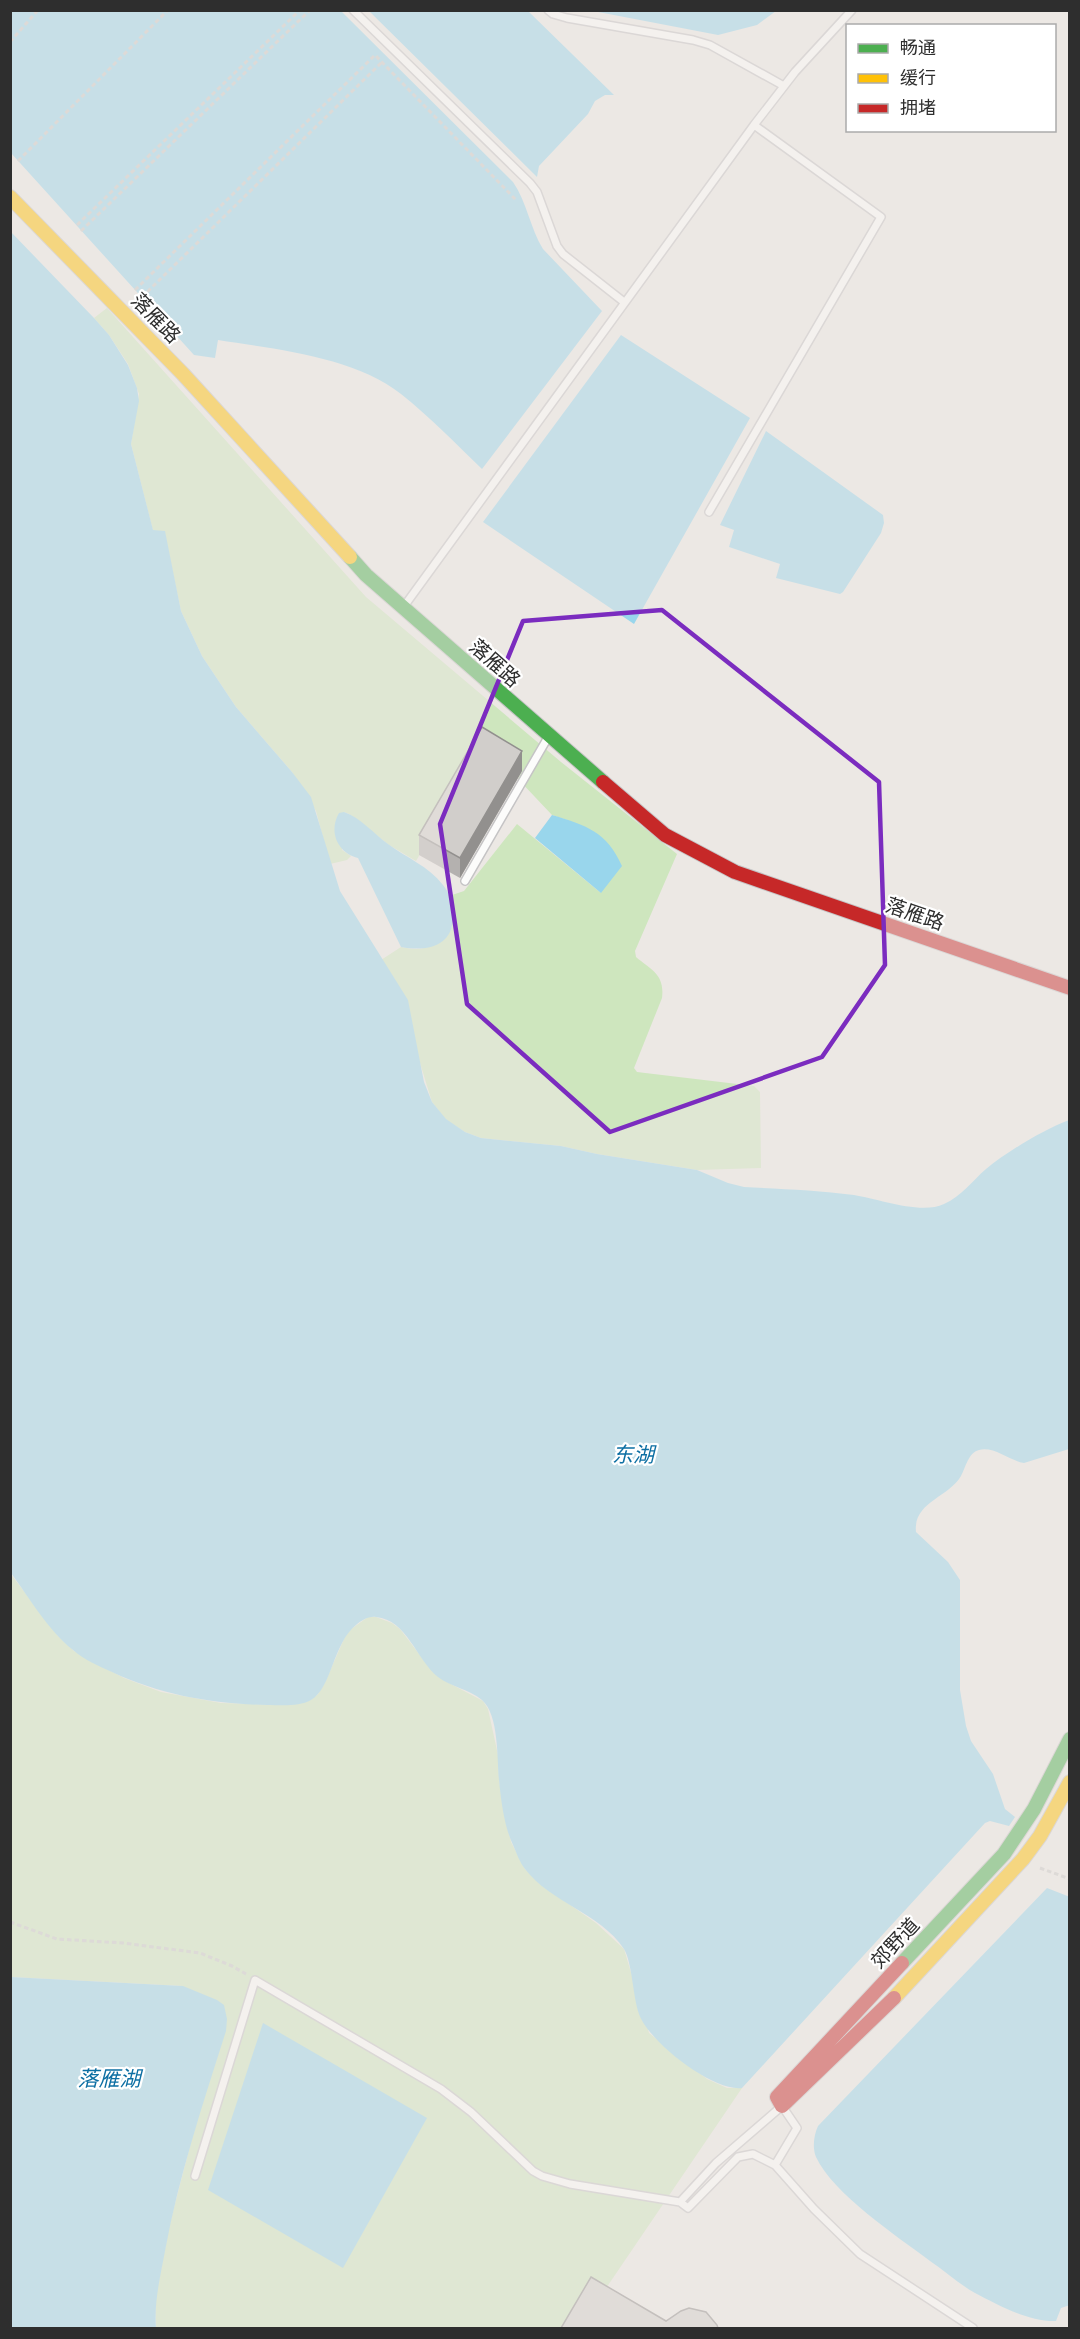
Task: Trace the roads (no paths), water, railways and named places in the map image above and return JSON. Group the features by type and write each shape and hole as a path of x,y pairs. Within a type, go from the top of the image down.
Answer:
{"street":[{"name":"落雁路","path":"10,197 183,374 366,575 665,835 735,872 1070,988"},
{"name":"郊野道","path":"782,2106 777,2097 1004,1854 1034,1809 1070,1739"},
{"path":"782,2106 906,1986 1023,1859 1040,1836 1070,1782"}],"lane":[{"path":"353,10 530,183 537,192 563,254 624,302"},
{"path":"548,10 567,18 710,45 784,86"},
{"path":"403,607 754,124 784,86 852,10"},
{"path":"709,512 881,217 754,124"},
{"path":"465,881 549,736"},
{"path":"195,2176 255,1980 441,2089 471,2112 538,2174 570,2184 680,2202 688,2208 738,2157 753,2154 775,2165 814,2209 860,2254 973,2328"},
{"path":"680,2202 716,2163 782,2106 796,2128 775,2165"}],"water":[{"path":"11,10 341,11 513,182 543,249 602,311 482,469 433,421 401,394 361,371 314,356 218,340 215,358 194,355 11,153"},
{"path":"369,11 528,11 614,95 605,95 595,101 588,114 539,166 537,177"},
{"path":"593,11 776,11 757,25 718,35"},
{"name":"东湖","path":"11,232 109,335 128,365 137,388 139,401 131,444 153,530 165,531 181,611 202,656 236,707 311,797 340,891 408,1000 424,1082 432,1102 446,1119 465,1132 481,1138 561,1146 697,1170 744,1187 840,1193 924,1208 935,1207 950,1201 1005,1155 1037,1135 1069,1120 1069,1449 1024,1463 990,1450 975,1452 955,1483 925,1507 917,1522 916,1532 948,1562 960,1580 960,1690 966,1726 971,1741 993,1774 1005,1809 1015,1817 1009,1826 990,1821 985,1823 742,2088 715,2082 699,2073 683,2063 655,2038 639,2014 629,1962 624,1949 602,1926 548,1891 525,1869 510,1838 505,1821 496,1737 488,1707 477,1696 438,1677 396,1625 373,1617 356,1625 342,1643 324,1686 311,1700 290,1705 227,1703 188,1697 149,1687 82,1657 47,1624 11,1573"},
{"path":"621,335 750,418 634,624 483,522"},
{"path":"766,431 883,515 884,523 881,533 840,594 776,578 780,564 729,547 734,530 720,525"},
{"path":"344,812 356,818 388,844 424,867 443,885 450,899 453,915 449,934 444,940 429,947 401,947 358,858 345,852 337,841 336,820 339,813"},
{"path":"552,815 575,822 594,832 610,845 616,854 622,866 601,893 535,838"},
{"path":"1047,1888 1070,1897 1070,2305 1061,2308 1056,2321 1035,2319 1014,2312 958,2282 851,2200 824,2171 816,2157 814,2145 818,2126"},
{"name":"落雁湖","path":"11,1977 183,1986 224,2005 227,2019 226,2031 177,2195 158,2290 156,2328 11,2328"},
{"path":"263,2023 427,2118 343,2268 208,2190"}]}
